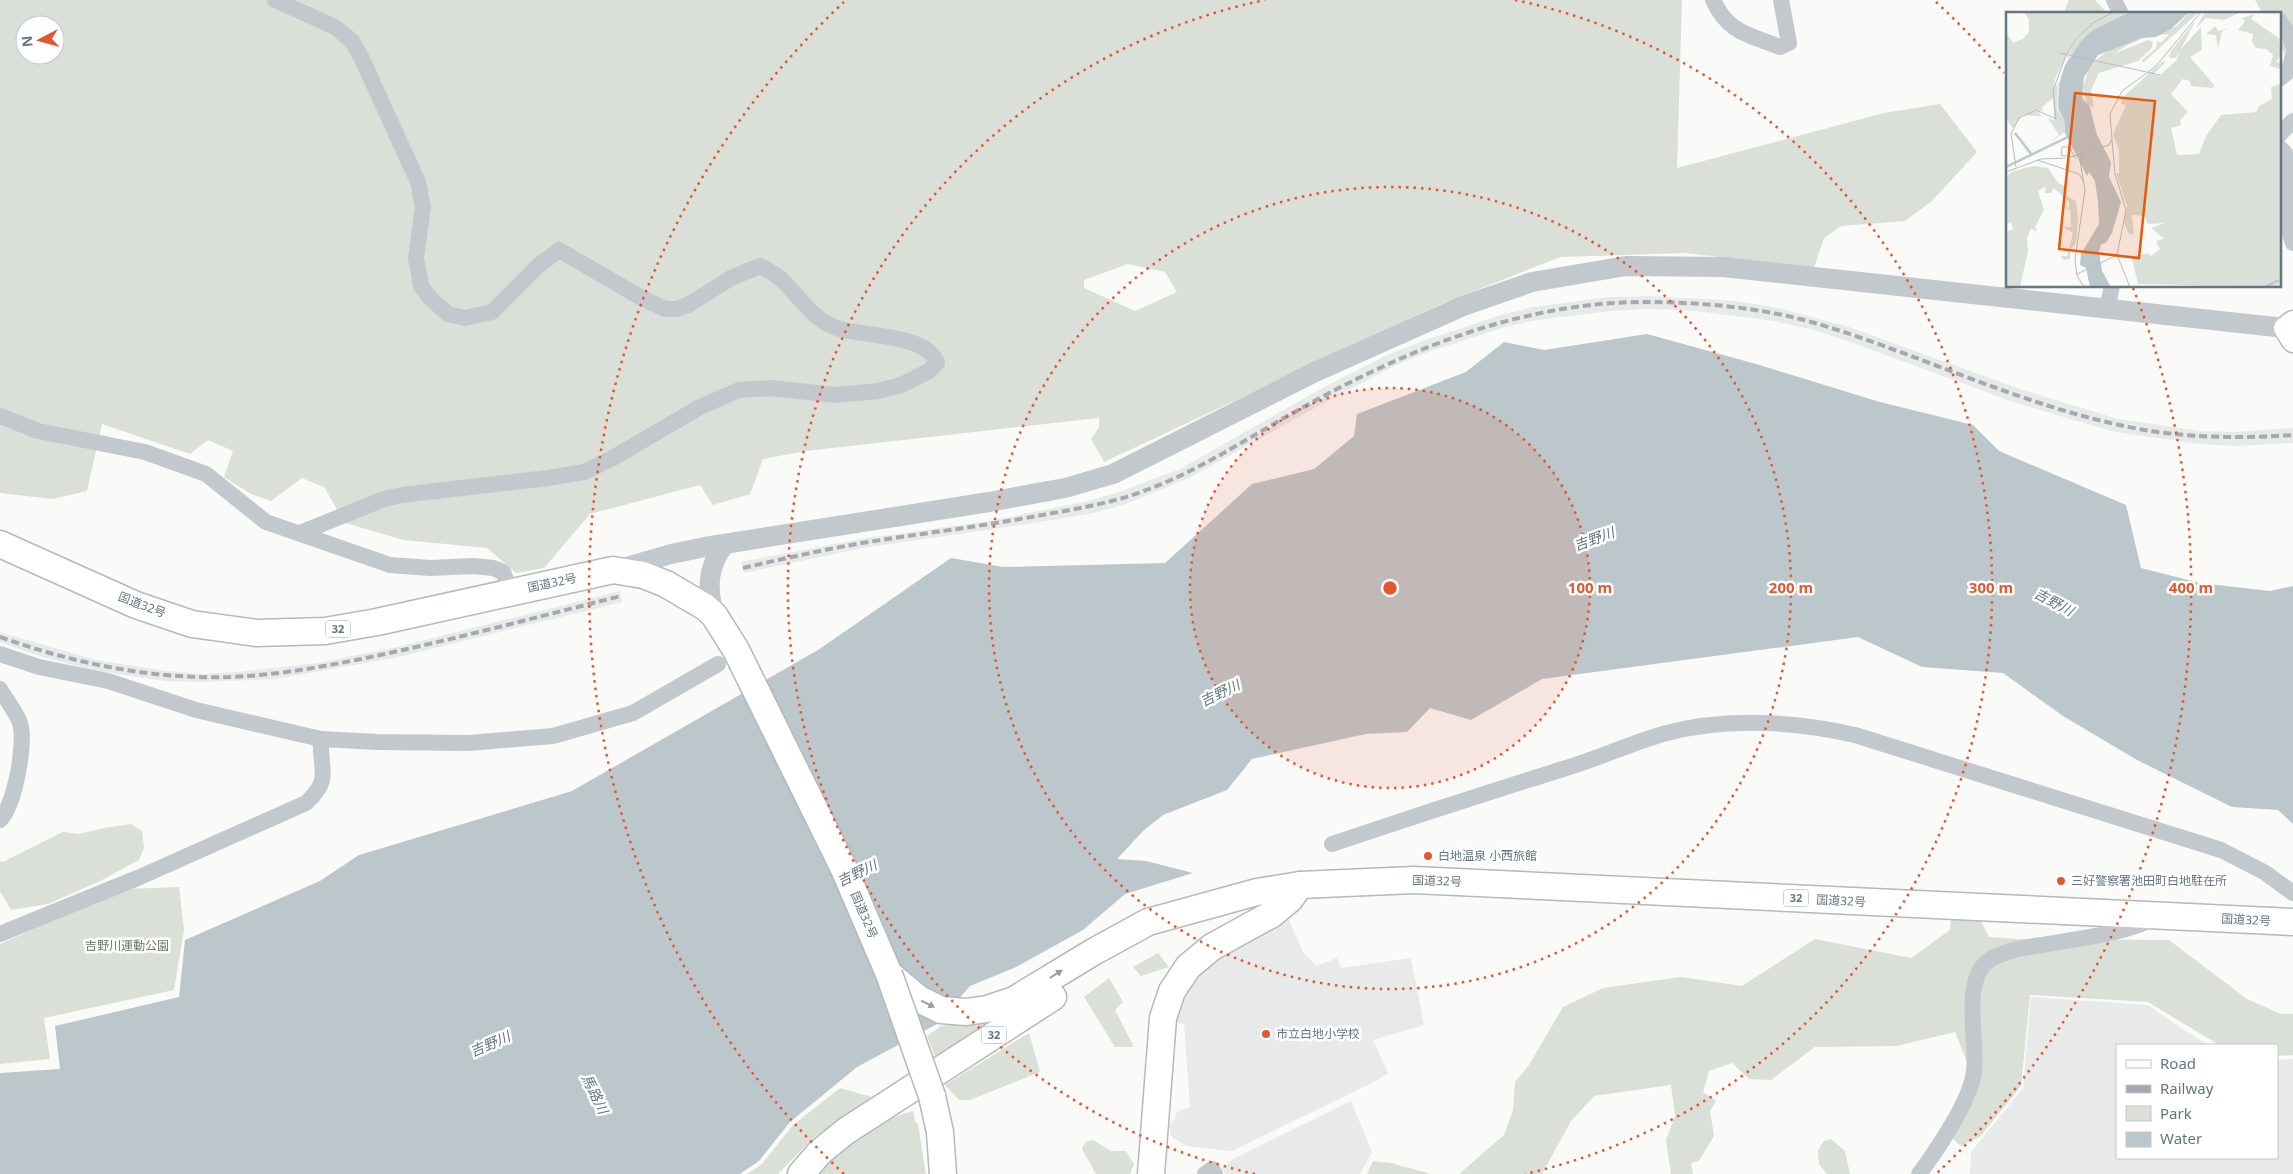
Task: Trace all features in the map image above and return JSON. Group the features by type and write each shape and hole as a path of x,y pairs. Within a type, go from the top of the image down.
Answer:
{"highway":[{"name":"国道32号","path":"0,544 136,605 173,618 192,624 256,633 325,631 377,622 613,570 643,575 666,584 705,607 714,615 736,650 840,860 890,974 932,1096 940,1132 943,1174"},
{"name":"国道32号","path":"890,974 919,999 941,1010 966,1012 987,1009 1014,1000 1095,951 1148,922 1257,892 1300,885 1414,880 2293,922"},
{"path":"1151,1174 1163,1018 1172,991 1188,967 1212,947 1272,914 1290,899 1300,885"},
{"name":"国道32号","path":"801,1174 820,1152 846,1131 1149,935 1197,909"},
{"path":"940,1132 949,1174"}],"street":[{"path":"275,0 335,27 352,41 362,59 418,182 423,207 416,258 421,286 431,299 448,314 465,318 492,312 539,265 559,250 640,297 665,308 676,309 688,305 731,278 760,266 781,279 821,321 839,329 902,340 926,348 935,355 937,363 929,372 878,391 835,395 771,388 739,390 700,407 611,459 584,472 402,495 384,500 300,534"},
{"path":"1713,0 1721,15 1733,29 1780,47 1789,43 1781,0"},
{"path":"2114,0 2121,12"},
{"path":"2280,21 2289,34 2293,45"},
{"path":"2287,74 2293,55"},
{"path":"2280,134 2293,121"},
{"path":"2280,148 2284,153 2282,192 2286,222 2293,243"},
{"path":"613,570 672,554 1046,492 1113,474 1315,372 1463,306 1532,282 1626,266 1723,267 2290,330"},
{"path":"2107,309 2112,288"},
{"path":"0,416 38,431 145,452 206,474 266,522 390,564 430,568 473,566 493,568 503,572 512,592"},
{"path":"714,615 708,587 711,568 724,545"},
{"path":"0,654 39,667 108,681 196,710 320,740 469,743 554,736 634,713 718,664"},
{"path":"0,689 19,722 22,732 21,754 10,806 0,820"},
{"path":"1332,844 1666,734 1739,723 1778,724 1826,728 1855,735 2212,847 2251,864 2293,893"},
{"path":"0,934 140,877 306,803 320,790 324,769 320,740"},
{"path":"1919,1174 1935,1153 1969,1091 1974,1071 1972,998 1978,974 1990,959 2022,948 2134,928 2159,916"},
{"path":"1205,1174 1212,1169 1215,1174"}],"shaded area":[{"path":"1650,296 1735,301 1774,307 1849,327 2020,389 2118,419 2200,431 2234,432 2293,428 2293,443 2235,446 2199,444 2115,432 2016,403 1810,329 1774,321 1697,311 1651,309 1611,311 1537,320 1505,327 1428,352 1390,368 1187,479 1123,505 1094,513 1053,520 863,548 744,573 741,562 861,539 989,521 1089,501 1119,492 1180,469 1315,392 1385,356 1423,341 1501,315 1533,307 1609,297"},
{"path":"620,591 622,602 399,657 276,679 201,682 166,681 93,670 39,656 0,642 0,632 96,660 167,671 201,674 238,672 318,663 397,647"},
{"path":"1288,918 1304,954 1317,966 1337,958 1341,968 1411,958 1424,1025 1373,1040 1388,1073 1376,1081 1232,1151 1186,1146 1171,1136 1169,1125 1174,1121 1177,1112 1190,1107 1184,1024 1169,1021 1177,993 1215,954"},
{"path":"2031,997 2148,1005 2207,1044 2116,1044 2116,1159 2278,1159 2278,1060 2293,1059 2293,1174 1970,1174 1971,1152 2023,1088"},
{"path":"1351,1101 1372,1152 1360,1174 1226,1174 1222,1169 1233,1159"}],"green space":[{"path":"0,0 1682,0 1677,168 1884,113 1940,104 1977,152 1932,201 1905,221 1841,226 1824,238 1814,268 1685,253 1560,257 1437,306 1104,462 1091,439 1099,427 1099,418 806,451 763,459 750,494 713,505 700,485 590,514 544,568 516,573 487,548 404,540 345,523 324,487 302,478 271,501 251,494 224,477 233,451 208,440 190,454 102,424 87,491 53,499 0,493","holes":["1128,264 1165,272 1177,292 1135,311 1084,288 1084,280"]},
{"path":"2069,0 2095,0 2106,12 2064,12"},
{"path":"2255,0 2293,0 2293,68 2280,45 2280,12 2262,12"},
{"path":"131,824 142,831 144,848 139,860 102,880 48,904 11,910 0,891 0,861 3,862 63,832 79,834"},
{"name":"吉野川運動公園","path":"179,887 184,930 174,990 44,1018 50,1059 0,1064 0,944 126,889"},
{"path":"1951,917 1980,919 1989,937 2017,939 2169,940 2247,999 2281,1014 2293,1014 2293,1055 2278,1056 2278,1044 2217,1044 2148,1002 2030,995 2021,1086 1980,1137 1961,1146 1954,1140 1950,1130 1969,1067 1955,1032 1897,1046 1815,1047 1771,1080 1749,1079 1732,1063 1709,1071 1703,1092 1716,1101 1710,1111 1714,1136 1699,1161 1691,1163 1693,1174 1671,1174 1666,1140 1675,1116 1671,1085 1594,1096 1571,1121 1542,1174 1459,1174 1504,1135 1513,1110 1515,1082 1529,1065 1563,1007 1603,988 1681,977 1742,986 1815,939 1911,958 1950,930"},
{"path":"1158,953 1169,967 1141,976 1133,967"},
{"path":"1109,978 1123,1002 1115,1010 1134,1047 1115,1047 1084,997"},
{"path":"1005,1014 936,1059 927,1036 941,1026 972,1023"},
{"path":"1029,1033 1040,1072 970,1100 959,1100 945,1085"},
{"path":"840,1088 872,1097 813,1138 778,1174 747,1174 762,1164 793,1125"},
{"path":"913,1111 915,1122 918,1124 926,1174 819,1174 827,1164 861,1135 888,1120"},
{"path":"1831,1139 1845,1151 1850,1174 1827,1174 1819,1164 1818,1150 1824,1141"},
{"path":"1093,1140 1111,1151 1126,1151 1134,1164 1130,1174 1096,1174 1082,1149 1085,1142"},
{"path":"1373,1161 1391,1163 1431,1174 1367,1174"}],"water":[{"path":"1647,334 1756,364 1880,402 1973,425 1999,451 2126,505 2141,568 2200,583 2270,591 2293,586 2293,824 2278,810 2232,807 2137,760 2063,716 2003,673 1922,667 1858,637 1542,679 1471,720 1430,708 1407,732 1366,734 1252,759 1227,790 1163,815 1143,831 1117,859 1146,861 1193,873 1125,894 1083,930 1014,968 970,986 937,1024 857,1067 790,1122 759,1161 740,1174 0,1174 0,1073 60,1069 55,1026 179,997 185,940 320,881 359,855 572,791 818,650 951,558 1003,567 1165,563 1252,484 1314,469 1354,436 1357,414 1466,372 1504,342 1544,350"}],"railway":[{"path":"743,568 885,539 978,526 1086,507 1124,498 1188,472 1341,387 1383,366 1426,348 1470,332 1515,319 1560,309 1607,304 1654,302 1715,305 1795,318 1853,335 2039,403 2137,429 2181,435 2226,437 2293,435"},
{"path":"0,637 49,653 123,670 173,676 239,677 337,664 389,653 489,630 621,596"}],"place":[{"name":"白地温泉 小西旅館","path":"1428,856"},
{"name":"三好警察署池田町白地駐在所","path":"2061,881"},
{"name":"市立白地小学校","path":"1266,1034"}],"water label":[{"name":"吉野川","path":"1594,539"},
{"name":"吉野川","path":"2054,602"},
{"name":"吉野川","path":"1220,693"},
{"name":"吉野川","path":"857,873"},
{"name":"吉野川","path":"490,1044"},
{"name":"馬路川","path":"595,1094"}]}
